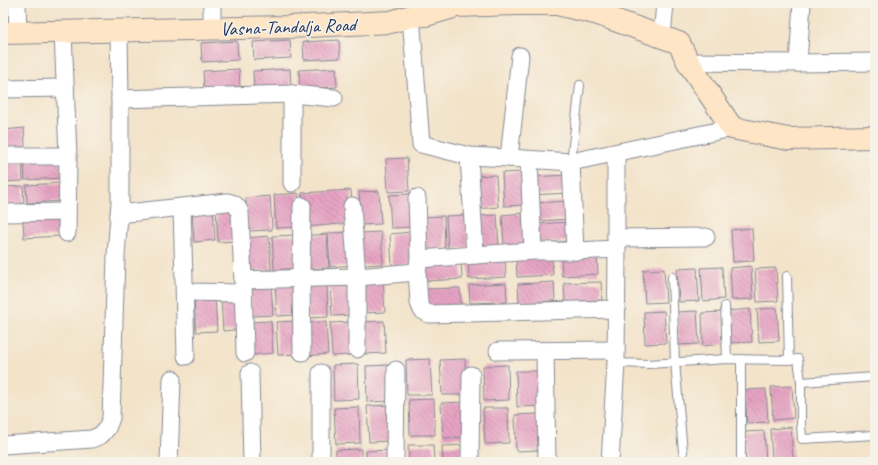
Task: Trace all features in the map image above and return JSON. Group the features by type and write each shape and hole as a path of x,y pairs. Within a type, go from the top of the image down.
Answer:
{"street":[{"path":"11,33 17,3"},
{"path":"212,3 212,29"},
{"path":"662,36 665,3"},
{"path":"798,63 802,3"},
{"name":"Vasna-Tandalja Road","path":"11,33 288,27 391,22 411,16 426,15 457,6 557,4 595,13 679,43 688,62 732,128"},
{"path":"411,16 421,144 469,156 571,162 732,128 788,139 875,137"},
{"path":"3,445 92,439 101,435 107,428 111,418 119,214 119,31"},
{"path":"63,32 68,156 67,233"},
{"path":"509,158 520,56"},
{"path":"688,62 875,62"},
{"path":"3,89 65,88"},
{"path":"120,99 292,94 334,98"},
{"path":"292,94 292,184"},
{"path":"610,462 617,310 616,153"},
{"path":"3,156 68,156"},
{"path":"469,156 475,255"},
{"path":"529,160 533,251"},
{"path":"571,162 575,251"},
{"path":"417,198 419,303 422,310 429,314 617,310"},
{"path":"119,214 227,202 233,202 237,206 240,212 245,353"},
{"path":"302,206 302,352"},
{"path":"352,206 357,277 357,349"},
{"path":"182,207 186,356"},
{"path":"3,213 67,212"},
{"path":"184,292 243,287 301,278 357,277 475,255 533,251 575,251 617,244 706,237"},
{"path":"498,351 545,351 616,357"},
{"path":"545,351 547,462"},
{"path":"395,462 396,370"},
{"path":"250,373 252,462"},
{"path":"321,373 321,462"},
{"path":"470,462 471,375"},
{"path":"169,462 172,379"}],"lane":[{"path":"571,162 580,85"},
{"path":"788,276 789,360"},
{"path":"672,277 675,362 683,452"},
{"path":"725,306 727,359"},
{"path":"616,357 649,364 727,359 798,359 801,382 802,439 875,435"},
{"path":"741,360 741,462"},
{"path":"801,382 875,377"}],"building":[{"path":"290,40 291,58 254,60 253,42"},
{"path":"339,40 340,58 304,60 303,42"},
{"path":"237,41 238,60 202,62 201,43"},
{"path":"336,68 337,87 300,89 299,70"},
{"path":"239,69 240,87 204,89 203,71"},
{"path":"290,69 291,87 254,89 253,71"},
{"path":"24,128 25,147 3,148 3,130"},
{"path":"407,158 409,191 388,192 386,159"},
{"path":"61,159 62,178 25,180 24,161"},
{"path":"22,162 23,181 3,182 3,163"},
{"path":"523,172 524,205 504,206 502,173"},
{"path":"496,175 498,207 477,209 475,176"},
{"path":"568,175 569,193 533,195 531,177"},
{"path":"62,183 63,201 27,203 26,185"},
{"path":"23,186 24,204 3,205 3,187"},
{"path":"351,190 353,223 304,227 302,193"},
{"path":"379,191 381,224 361,225 359,192"},
{"path":"298,193 300,227 276,228 274,195"},
{"path":"410,194 412,227 391,228 389,195"},
{"path":"270,196 272,230 248,231 246,198"},
{"path":"570,201 571,219 535,221 534,203"},
{"path":"213,208 215,240 194,242 192,209"},
{"path":"237,208 239,241 218,242 216,209"},
{"path":"523,213 524,246 504,247 502,215"},
{"path":"467,215 468,248 448,249 446,216"},
{"path":"497,215 499,247 478,248 476,216"},
{"path":"444,216 445,249 425,250 423,217"},
{"path":"60,218 61,236 24,238 23,220"},
{"path":"572,222 573,241 537,243 535,224"},
{"path":"752,228 754,261 733,262 731,230"},
{"path":"352,232 354,265 330,267 328,233"},
{"path":"381,232 383,264 362,265 360,233"},
{"path":"411,232 413,265 392,266 390,234"},
{"path":"327,234 329,268 305,269 303,236"},
{"path":"297,235 299,268 274,270 272,236"},
{"path":"269,236 271,270 246,271 245,238"},
{"path":"597,255 598,274 562,276 561,257"},
{"path":"552,256 553,275 517,277 516,258"},
{"path":"505,258 506,277 469,279 468,260"},
{"path":"461,260 462,279 425,281 424,262"},
{"path":"751,266 753,299 732,300 730,268"},
{"path":"722,267 724,299 703,301 701,268"},
{"path":"697,268 699,301 679,302 677,269"},
{"path":"776,268 778,301 757,302 755,269"},
{"path":"664,269 666,302 645,303 643,270"},
{"path":"383,279 385,312 364,313 362,280"},
{"path":"296,282 298,315 277,316 275,284"},
{"path":"351,282 352,315 332,316 330,283"},
{"path":"554,282 555,301 519,303 518,284"},
{"path":"601,282 602,300 565,302 564,283"},
{"path":"271,283 273,315 252,316 250,284"},
{"path":"506,283 507,302 470,303 469,285"},
{"path":"327,284 328,317 308,318 306,285"},
{"path":"460,288 461,306 425,308 424,289"},
{"path":"242,297 244,329 223,331 221,298"},
{"path":"215,298 217,331 196,332 194,299"},
{"path":"777,308 779,341 759,342 757,309"},
{"path":"750,309 752,342 731,343 729,311"},
{"path":"664,311 666,343 645,344 644,312"},
{"path":"697,311 699,344 679,345 677,312"},
{"path":"722,312 724,344 703,346 702,313"},
{"path":"271,321 273,353 252,355 250,322"},
{"path":"297,321 299,354 278,355 276,322"},
{"path":"384,321 386,353 365,354 363,322"},
{"path":"326,322 328,354 307,356 306,323"},
{"path":"351,322 353,355 332,356 330,323"},
{"path":"430,359 432,395 407,395 406,360"},
{"path":"465,359 466,395 442,395 440,360"},
{"path":"358,364 359,399 334,400 333,365"},
{"path":"390,365 392,401 367,402 366,366"},
{"path":"508,365 509,400 484,401 483,366"},
{"path":"516,371 540,371 542,406 517,407"},
{"path":"792,386 794,418 773,420 771,387"},
{"path":"766,389 768,422 747,423 745,390"},
{"path":"434,399 435,435 410,435 409,400"},
{"path":"466,402 467,437 443,438 441,403"},
{"path":"392,405 393,441 369,442 367,406"},
{"path":"359,407 360,443 336,444 334,408"},
{"path":"483,408 508,408 509,443 485,444"},
{"path":"539,414 541,450 516,451 515,415"},
{"path":"791,427 793,460 772,461 770,429"},
{"path":"764,431 766,462 745,462 744,432"},
{"path":"408,445 433,445 434,462 409,462"},
{"path":"467,445 468,462 443,462 442,446"},
{"path":"361,449 361,462 336,462 336,450"},
{"path":"390,450 391,462 366,462 366,451"}]}
